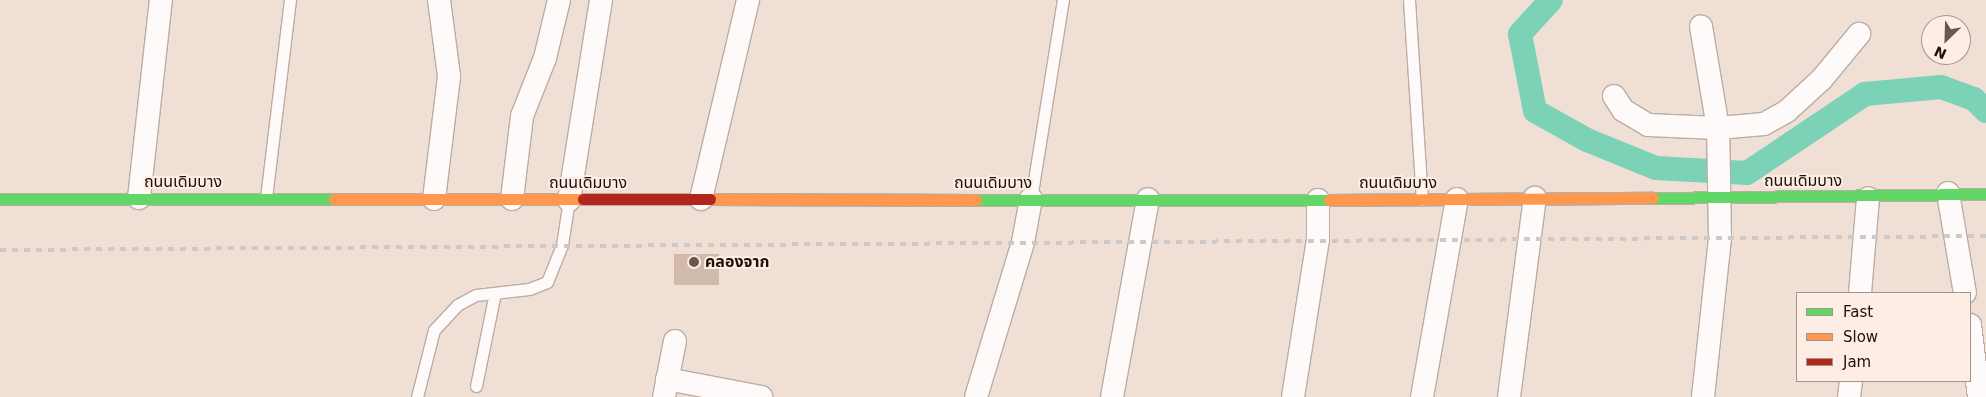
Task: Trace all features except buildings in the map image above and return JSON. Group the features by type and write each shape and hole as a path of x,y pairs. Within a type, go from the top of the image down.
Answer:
{"street":[{"path":"139,198 161,0"},
{"path":"434,199 449,76 439,0"},
{"path":"512,199 522,116 545,58 559,0"},
{"path":"569,200 600,0"},
{"path":"701,199 748,0"},
{"path":"1701,26 1718,129 1721,197 1703,397"},
{"path":"1614,96 1623,110 1648,125 1718,129 1764,124 1787,111 1821,80 1859,34"},
{"path":"1948,193 1965,292"},
{"name":"ถนนเดิมบาง","path":"0,199 1422,200 1721,197 1868,198 1948,193 1985,194"},
{"path":"1509,397 1535,198"},
{"path":"1860,292 1868,198"},
{"path":"976,397 1023,242 1031,199"},
{"path":"1112,397 1148,199"},
{"path":"1422,397 1457,199"},
{"path":"1293,397 1318,240 1318,200"},
{"path":"1971,332 1980,397"},
{"path":"675,341 666,388 762,397"},
{"path":"1849,397 1851,382"}],"lane":[{"path":"266,198 290,0"},
{"path":"1031,199 1063,0"},
{"path":"1409,0 1422,200"},
{"path":"417,397 434,330 457,305 495,293 548,282 562,245 569,200"},
{"path":"476,386 495,293"}],"waterway":[{"path":"1551,0 1520,34 1535,111 1587,140 1656,168 1747,173 1865,94 1941,87 1974,99 1986,111"}],"railway":[{"path":"0,250 1986,236"}],"traffic: fast":[{"path":"1653,198 1986,194"},
{"path":"0,199 334,199"},
{"path":"976,200 1329,200"}],"traffic: slow":[{"path":"1329,200 1653,198"},
{"path":"334,199 583,199"},
{"path":"710,199 976,200"}],"traffic: jam":[{"path":"583,199 710,199"}],"place":[{"name":"คลองจาก","path":"694,262"}]}
